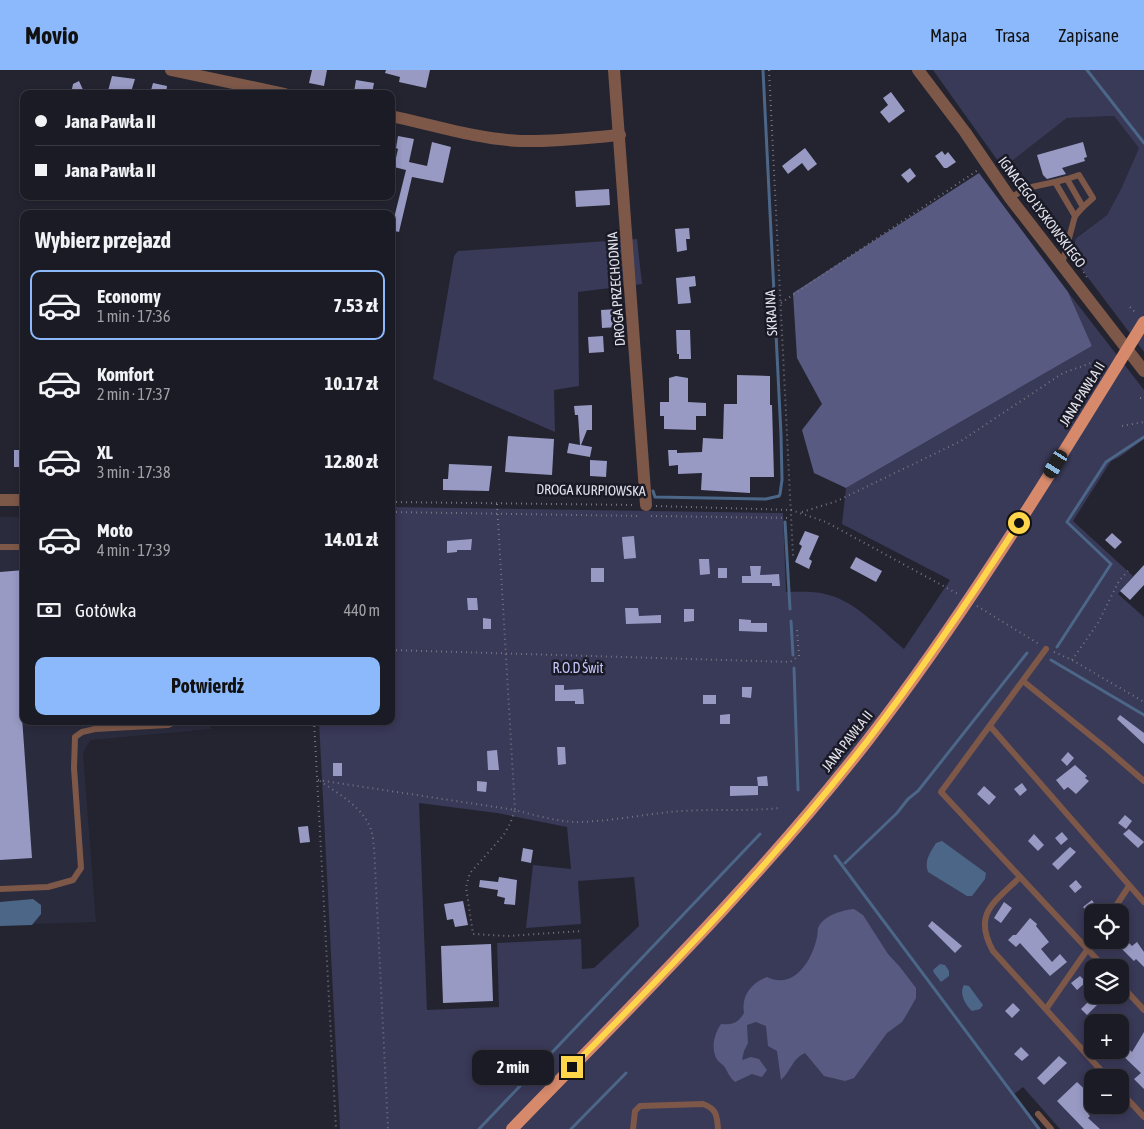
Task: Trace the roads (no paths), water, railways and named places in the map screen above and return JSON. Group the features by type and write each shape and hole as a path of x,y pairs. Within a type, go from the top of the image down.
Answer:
{"main road":[{"name":"JANA PAWŁA II","path":"512,1129 736,895 794,831 862,747 984,578 1127,349 1140,318"}],"street":[{"path":"171,70 266,90"},
{"name":"DROGA PRZECHODNIA","path":"614,70 646,505"},
{"name":"IGNACEGO ŁYSKOWSKIEGO","path":"918,70 965,132 1010,198 1144,371"},
{"path":"395,117 519,141 559,140 620,134"},
{"path":"0,500 20,500"}],"lane":[{"path":"1010,198 1027,188 1078,175 1093,198 1075,216 1062,264"},
{"path":"1067,179 1083,207"},
{"path":"1055,182 1075,216"},
{"path":"0,547 20,547"},
{"path":"1046,649 941,792 1096,959"},
{"path":"1022,682 1107,748 1144,782"},
{"path":"0,889 48,887 73,880 81,868 74,768 75,737 82,732 95,729 168,725"},
{"path":"990,726 1144,902"},
{"path":"1020,877 988,910 984,921 986,938 993,951 1100,1069"},
{"path":"1117,904 1129,886"},
{"path":"1046,1009 1088,950"},
{"path":"1129,994 1144,1010"},
{"path":"1129,1101 1144,1117"},
{"path":"633,1129 635,1111 640,1106 703,1104 710,1106 717,1115 718,1129"},
{"path":"1038,1114 1051,1129"}],"waterway":[{"path":"653,491 655,497 766,499 779,496 780,494 782,480 781,435 763,70"},
{"path":"1087,70 1144,143"},
{"path":"1057,647 1111,564 1067,522 1106,462 1144,437"},
{"path":"785,522 790,609"},
{"path":"791,621 793,655"},
{"path":"845,863 918,791 1027,653"},
{"path":"1051,660 1144,715"},
{"path":"794,668 798,790"},
{"path":"479,1129 760,834"},
{"path":"835,856 1039,1129"},
{"path":"571,1129 626,1073"}],"park label":[{"name":"R.O.D Świt","path":"578,668"}]}
